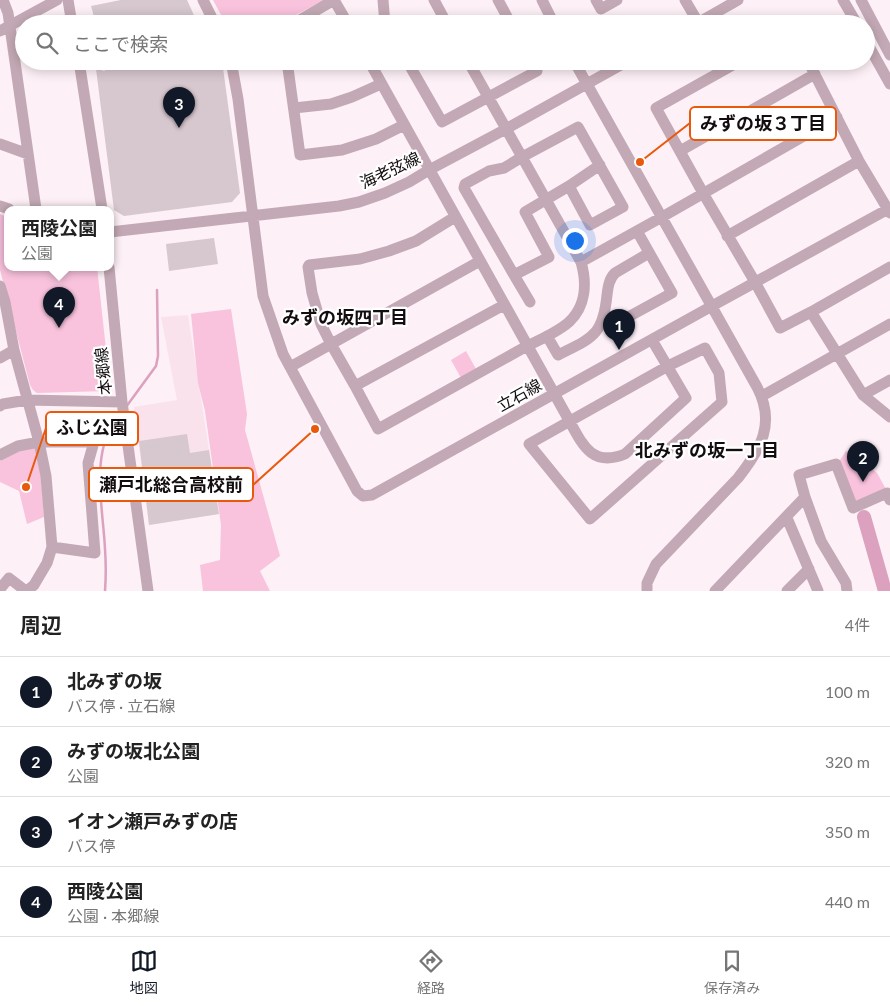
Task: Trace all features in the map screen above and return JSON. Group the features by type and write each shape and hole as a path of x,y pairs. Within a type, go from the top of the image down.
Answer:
{"street":[{"path":"3,0 8,13 5,28 36,206"},
{"path":"29,15 57,0"},
{"path":"68,0 70,15"},
{"path":"203,0 210,15"},
{"path":"308,15 334,0 343,15"},
{"path":"383,0 384,15"},
{"path":"434,0 442,15"},
{"path":"498,0 506,15"},
{"path":"542,0 550,15"},
{"path":"596,0 601,9 617,0"},
{"path":"685,0 693,15"},
{"path":"711,15 738,0"},
{"path":"843,0 852,15"},
{"path":"861,0 869,15"},
{"path":"875,27 890,55"},
{"path":"875,57 890,84"},
{"path":"80,70 102,206"},
{"name":"立石線","path":"233,70 254,216 263,296 283,354 361,495 372,496 755,282 889,210"},
{"path":"288,70 300,155 342,150 376,139 404,125"},
{"path":"374,70 582,444 592,453 604,458 625,454 686,398 652,340"},
{"path":"412,70 442,122 536,70"},
{"path":"455,217 416,241 389,251 360,259 309,265 308,267 312,293 321,324 378,429 548,336 569,322 581,304 585,288 581,262 473,70"},
{"path":"579,70 762,396 766,415 766,428 762,443 750,463 656,564 647,583 646,591"},
{"name":"海老弦線","path":"114,232 339,206 359,202 401,186 612,70"},
{"path":"716,70 656,108 780,328 890,267"},
{"path":"813,70 859,161 889,210"},
{"path":"680,151 815,74"},
{"path":"294,108 331,104 381,84"},
{"path":"581,262 662,218 837,117"},
{"path":"530,302 464,188 465,184 490,171 504,168 578,127 623,207 590,225 569,186"},
{"path":"0,144 28,154"},
{"path":"727,236 859,161"},
{"path":"514,275 549,256 522,215 600,165"},
{"path":"603,321 613,324 620,322 672,293 637,231"},
{"path":"548,336 558,355 589,340 603,321 609,283 612,276 649,254"},
{"path":"290,367 480,261"},
{"name":"本郷線","path":"109,271 123,408 148,591"},
{"path":"0,286 2,303 46,476 52,547 46,563 34,584 26,591 9,578 0,589"},
{"path":"355,386 504,304"},
{"path":"810,312 863,395 890,417"},
{"path":"762,396 890,324"},
{"path":"705,348 718,373 722,402 590,519 529,444 570,422 668,366 705,348"},
{"path":"0,358 14,350"},
{"path":"863,395 890,380"},
{"path":"0,406 27,400 123,408"},
{"path":"0,455 18,446 38,442 94,442 88,463 95,554 52,547"},
{"path":"847,591 846,583 821,542 799,475 836,464 853,508 887,493 890,500"},
{"path":"715,591 787,518 805,497"},
{"path":"787,518 818,591"},
{"path":"787,591 809,569"}],"shaded area":[{"path":"213,0 324,0 296,15 221,15"},
{"path":"0,214 4,216 4,271 97,271 110,386 107,391 37,393 33,390 30,385 0,270"},
{"path":"231,309 247,414 245,430 280,556 260,571 270,591 203,591 200,565 220,560 221,525 205,411 198,383 191,314"},
{"path":"188,315 219,514 149,525 134,407 177,400 161,317"},
{"path":"466,351 476,369 461,378 451,360"},
{"path":"35,448 41,474 44,517 27,524 19,491 0,482 0,461 22,450"},
{"path":"846,451 854,454 877,473 887,491 854,505 838,463"}],"building":[{"path":"121,0 187,0 194,15 94,15 91,6"},
{"path":"96,70 223,70 240,193 232,202 124,216 114,210"},
{"path":"214,238 218,264 169,271 166,244"},
{"path":"187,434 190,453 209,450 219,514 149,525 139,441"}],"waterway":[{"path":"126,407 156,366 158,356 157,290"},
{"path":"105,591 106,560 100,479 101,462 104,445 110,429 119,415"},
{"path":"864,517 885,591"}],"place":[{"name":"イオン瀬戸みずの店","path":"179,128"},
{"name":"みずの坂３丁目","path":"640,162"},
{"name":"西陵公園","path":"59,328"},
{"name":"北みずの坂","path":"619,350"},
{"name":"瀬戸北総合高校前","path":"315,429"},
{"name":"みずの坂北公園","path":"863,482"},
{"name":"ふじ公園","path":"26,487"}],"district":[{"name":"みずの坂四丁目","path":"345,318"},
{"name":"北みずの坂一丁目","path":"707,451"}]}
